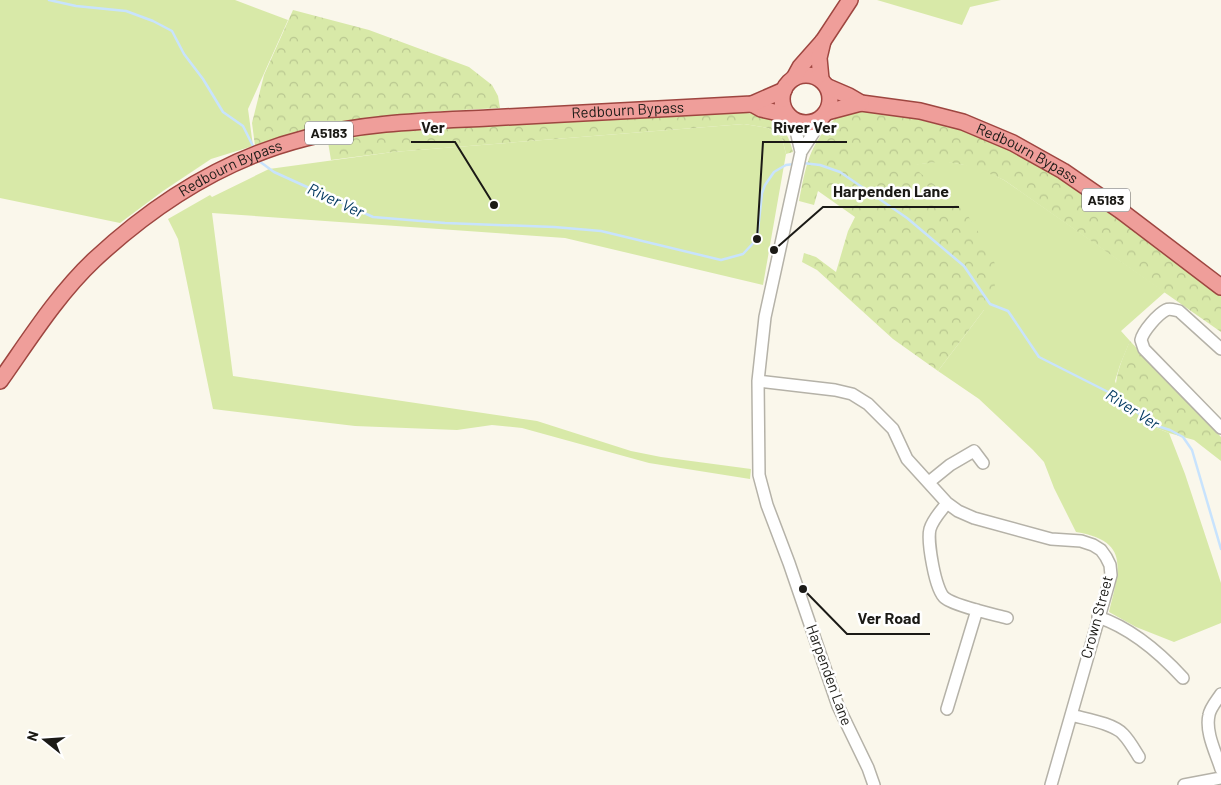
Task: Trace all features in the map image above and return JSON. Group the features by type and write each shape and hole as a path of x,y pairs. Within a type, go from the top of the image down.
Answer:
{"main road":[{"path":"823,41 819,58 824,83 831,100 822,116 806,123 799,122 789,116 782,101 786,85 794,78 800,67 823,41 850,0"},
{"path":"794,78 806,74 824,83"},
{"name":"Redbourn Bypass","path":"824,83 861,103 934,114 963,122 1013,143 1063,171 1098,194 1221,287"},
{"name":"Redbourn Bypass","path":"0,381 46,315 66,290 92,262 128,229 187,188 269,149 306,138 359,127 482,118 752,104 784,90"},
{"name":"Redbourn Bypass","path":"822,116 861,103"},
{"name":"Redbourn Bypass","path":"752,104 761,109 789,116"}],"street":[{"name":"Harpenden Lane","path":"789,116 796,131 799,156 765,317 758,381 759,474 767,505 790,563 838,706 868,768 874,785"},
{"name":"Harpenden Lane","path":"799,156 822,116"},
{"path":"1221,349 1179,311 1173,309 1164,311 1146,329 1141,340 1144,349 1221,428"},
{"name":"Crown Street","path":"758,381 835,390 852,394 868,404 893,429 907,459 947,503 958,511 974,518 1051,539 1085,542 1101,550 1110,565 1111,574 1051,785"},
{"path":"929,482 974,451 983,463"},
{"path":"947,503 933,522 930,531 936,582 939,592 946,599 1007,618"},
{"path":"947,709 977,610"},
{"path":"1098,617 1110,620 1153,649 1183,678"},
{"path":"1221,694 1208,715 1208,730 1221,769"},
{"path":"1071,715 1111,726 1118,730 1139,757"},
{"path":"1184,785 1221,778"}],"green space":[{"path":"0,0 235,0 288,20 248,109 253,146 211,159 120,223 0,198"},
{"path":"877,0 1001,0 970,7 962,25"},
{"path":"293,10 369,30 469,67 492,85 498,96 500,108 424,112 339,122 255,146 252,123 264,75"},
{"path":"881,111 958,129 1010,148 1092,197 1221,294 1221,332 1004,180 981,170 959,164 925,163 912,166 965,211 992,254 997,272 994,290 984,310 938,371 893,339 817,270 802,262 804,253 816,257 836,272 848,231 855,217 818,191 814,205 799,201 808,162 815,144 838,117 854,113"},
{"path":"720,112 756,114 766,117 783,129 789,139 793,152 786,154 782,138 768,128 744,124 393,152 331,160 328,142 363,134 470,123"},
{"path":"744,124 768,128 782,138 786,154 763,285 565,238 212,213 233,376 537,421 631,451 751,469 750,479 649,463 522,428 492,425 457,430 355,426 213,409 178,239 168,219 210,195 212,197 269,169 393,152"},
{"path":"943,161 977,167 1004,180 1165,292 1121,331 1130,341 1115,381 1129,417 1169,433 1185,474 1221,583 1221,623 1174,642 1136,627 1109,612 1117,571 1117,560 1113,550 1106,542 1094,536 1076,532 1054,488 1044,462 979,399 938,371 984,310 911,165"},
{"path":"1130,341 1221,437 1221,461 1194,440 1169,433 1129,417 1115,403 1118,371"}],"waterway":[{"name":"River Ver","path":"49,0 76,6 126,11 153,21 172,31 184,54 203,79 223,112 243,126 253,146"},
{"name":"River Ver","path":"259,161 274,172 373,217 445,223 554,227 601,231 721,260 743,254 757,239 762,193 765,185 774,172 786,165 795,164"},
{"name":"River Ver","path":"803,163 820,165 840,172 907,218 964,266 990,304 1008,311 1039,357 1122,399 1151,424 1170,430 1183,437 1192,450 1221,549"}],"place":[{"name":"Ver","path":"494,205"},
{"name":"River Ver","path":"757,239"},
{"name":"Harpenden Lane","path":"774,250"},
{"name":"Ver Road","path":"803,589"}]}
